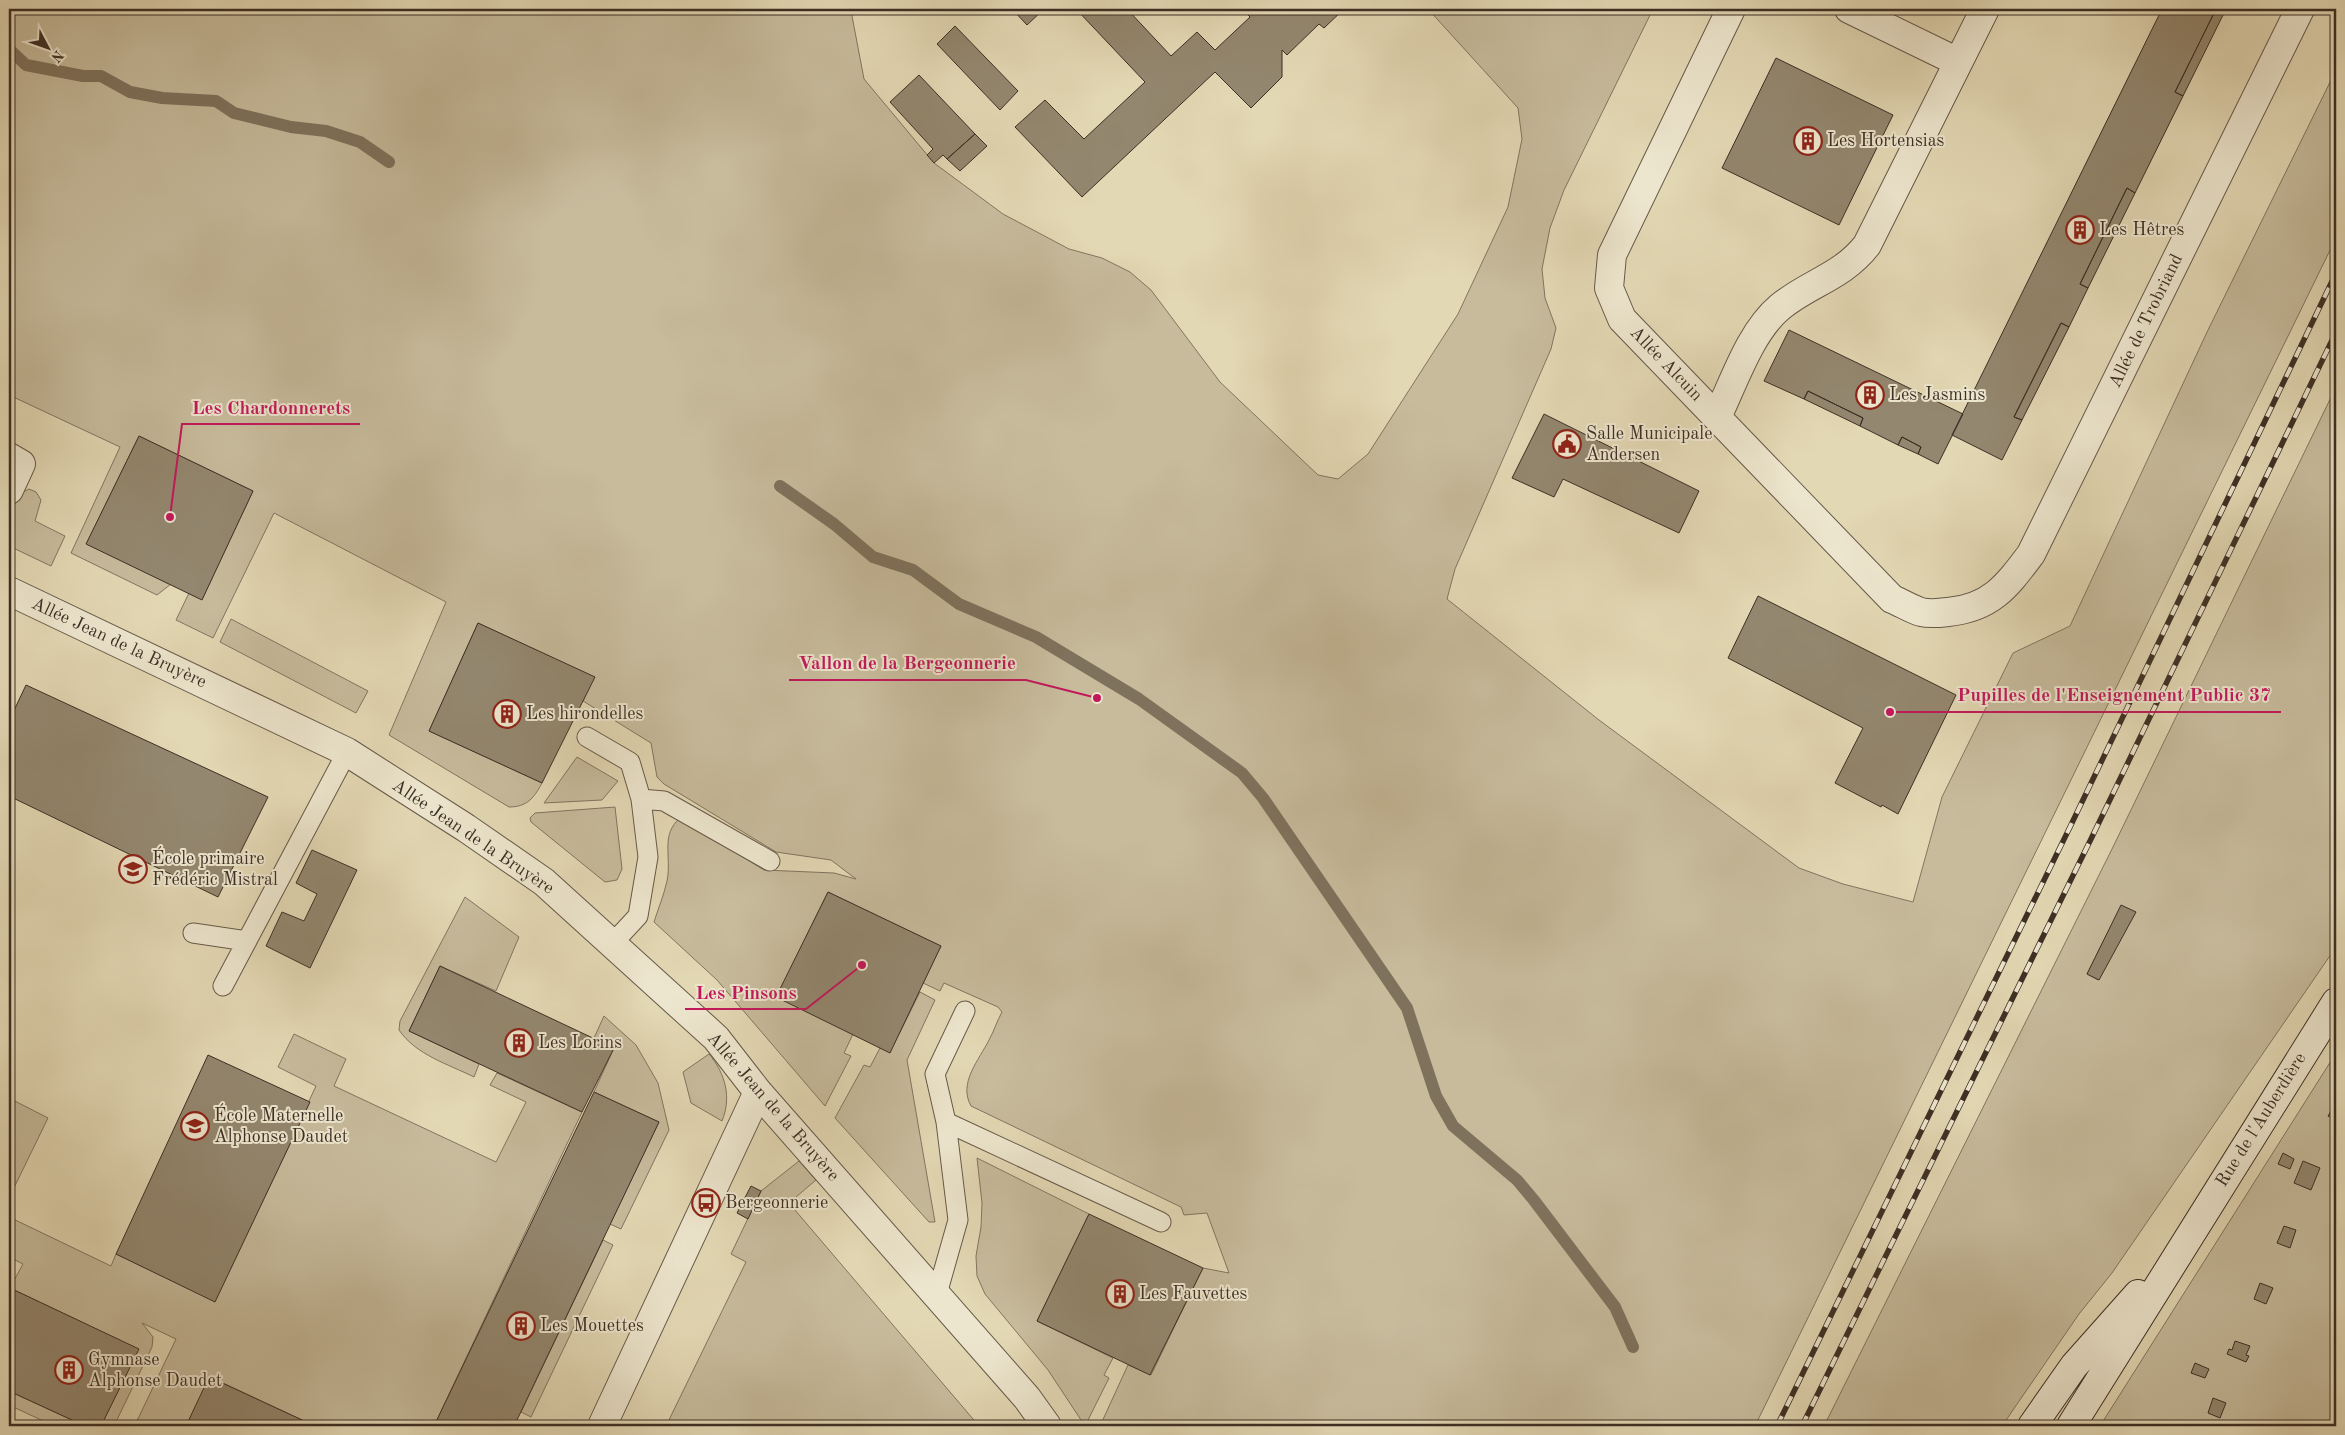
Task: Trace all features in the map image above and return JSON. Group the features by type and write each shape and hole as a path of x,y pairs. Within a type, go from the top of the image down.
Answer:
{"street":[{"name":"Allée Alcuin","path":"1731,9 1612,255 1609,288 1622,319 1892,599 1922,612 1966,610"},
{"path":"1849,9 1958,62"},
{"path":"1717,416 1758,331 1769,317 1782,305 1856,260 1867,245 1985,9"},
{"name":"Allée de Trobriand","path":"1966,610 1995,597 2013,579 2031,554 2300,9"},
{"path":"9,490 15,461"},
{"name":"Allée Jean de la Bruyère","path":"9,591 347,752 466,828 544,882 716,1038 758,1092 1027,1398 1047,1426"},
{"name":"Rue de l'Auberdière","path":"2071,1426 2336,1002"},
{"path":"602,1426 758,1092"},
{"name":"Rue de l'Auberdière","path":"2032,1426 2074,1366 2187,1238"}],"lane":[{"path":"587,737 630,762 641,799 648,857 638,916 612,944"},
{"path":"223,986 347,752"},
{"path":"641,799 664,801 770,861"},
{"path":"193,933 247,941"},
{"path":"937,1294 958,1220 946,1122 935,1074 965,1011"},
{"path":"946,1122 1161,1222"}],"shaded area":[{"path":"9,9 854,9 852,16 864,79 934,163 1003,214 1069,249 1102,258 1130,272 1151,290 1220,382 1318,475 1338,479 1368,454 1458,314 1508,207 1522,139 1518,108 1428,9 1653,9 1564,190 1550,228 1542,269 1545,298 1556,328 1551,349 1455,569 1447,599 1599,720 1799,868 1843,884 1913,902 1942,797 2013,653 2070,626 2208,330 2336,70 2336,238 1755,1426 1100,1426 1128,1365 1151,1375 1203,1268 1229,1273 1207,1213 1184,1215 1181,1207 971,1106 967,1089 968,1080 1002,1012 998,1007 944,983 940,991 923,983 941,946 828,892 777,997 853,1034 844,1053 851,1056 825,1106 717,980 654,922 667,881 668,839 674,825 680,818 764,870 834,873 856,879 831,860 776,852 664,784 657,777 651,743 583,701 594,677 478,623 429,731 542,783 529,801 515,807 509,807 389,735 446,602 274,513 213,638 176,620 189,593 202,599 253,491 139,436 87,543 171,584 157,595 71,553 120,447 9,395"},
{"path":"2336,387 2336,947 2112,1273 2079,1314 2002,1426 1840,1426 1827,1420 2113,847","holes":["2108,932 2098,980 2087,974"]},
{"path":"29,489 36,492 41,500 35,521 65,536 51,566 9,546 9,512 17,495"},
{"path":"231,619 368,691 356,713 220,642"},
{"path":"577,757 618,781 602,800 544,803"},
{"path":"615,807 622,869 617,880 605,882 531,822 530,818 535,813"},
{"path":"465,897 519,937 496,991 440,966 409,1031 479,1064 474,1077 423,1052 406,1039 399,1030 400,1021"},
{"path":"920,992 935,1000 907,1060 935,1222 929,1222 835,1118 864,1065 870,1067 880,1048 890,1052"},
{"path":"604,1016 636,1045 658,1083 669,1130 621,1229 610,1224 659,1122 594,1092 614,1048 594,1038"},
{"path":"294,1034 346,1059 334,1086 496,1162 526,1102 490,1085 497,1073 582,1112 434,1426 315,1426 210,1377 186,1426 144,1426 136,1423 176,1339 142,1323 153,1337 152,1347 114,1426 101,1426 138,1349 10,1288 23,1264 9,1257 9,1217 111,1266 116,1254 215,1301 316,1086 278,1067"},
{"path":"2336,1053 2336,1426 2100,1426"},
{"path":"709,1054 723,1077 725,1086 726,1103 722,1121 691,1103 683,1072"},
{"path":"9,1098 48,1118 9,1198"},
{"path":"977,1158 1089,1214 1037,1321 1113,1358 1104,1375 1109,1378 1085,1426 1048,1370 985,1294 977,1276 976,1256 981,1227 982,1203"},
{"path":"799,1161 816,1180 789,1203 979,1426 666,1426 746,1262 731,1254 761,1191"},
{"path":"603,1240 613,1245 531,1417 521,1412"},
{"path":"9,1391 85,1426 54,1426 9,1405"}],"building":[{"path":"1012,9 1044,9 1027,25"},
{"path":"1076,9 1127,9 1171,56 1197,32 1215,50 1250,17 1246,13 1251,9 1344,9 1324,28 1319,24 1287,55 1282,50 1282,77 1251,108 1215,72 1082,197 1015,127 1045,100 1084,139 1145,82"},
{"name":"Les Hêtres","path":"2162,9 2216,9 2175,92 2183,96 2135,193 2127,188 2080,284 2088,288 2069,327 2061,323 2014,417 2022,420 2002,460 1952,435"},
{"path":"2216,9 2226,9 2183,96 2175,92"},
{"path":"955,26 1018,91 1000,110 937,44"},
{"name":"Les Hortensias","path":"1776,58 1893,115 1839,225 1722,168"},
{"path":"919,75 975,134 947,159 943,155 934,163 927,155 933,149 890,102"},
{"path":"975,134 987,146 960,171 947,159"},
{"path":"2127,188 2135,193 2088,288 2080,284"},
{"path":"2061,323 2069,327 2022,420 2014,417"},
{"name":"Les Jasmins","path":"1789,330 1963,414 1938,464 1918,454 1921,447 1902,437 1898,445 1860,426 1863,418 1808,391 1804,399 1764,381"},
{"path":"1808,391 1863,418 1860,426 1804,399"},
{"name":"Salle Municipale Andersen","path":"1544,414 1699,491 1679,533 1563,479 1554,497 1512,478"},
{"path":"139,436 253,491 202,600 86,544"},
{"path":"1902,437 1921,447 1918,454 1898,445"},
{"path":"1758,596 1956,695 1898,814 1835,783 1863,728 1728,658"},
{"name":"Les hirondelles","path":"478,623 595,677 542,783 429,731"},
{"path":"26,685 268,797 218,897 9,796 9,721"},
{"path":"312,850 357,870 310,968 266,946 282,912 304,921 317,894 296,883"},
{"path":"828,892 941,946 890,1053 776,997"},
{"path":"2121,905 2136,912 2099,980 2087,974"},
{"name":"Les Lorins","path":"440,966 614,1048 582,1112 409,1031"},
{"path":"208,1055 310,1102 215,1302 116,1254"},
{"name":"Les Mouettes","path":"594,1092 659,1122 517,1420 514,1426 434,1426"},
{"path":"2334,1106 2336,1107 2336,1120 2328,1116"},
{"path":"2283,1153 2294,1159 2290,1169 2278,1164"},
{"path":"2303,1161 2320,1168 2311,1190 2294,1183"},
{"path":"751,1186 761,1191 748,1219 737,1213"},
{"name":"Les Fauvettes","path":"1089,1214 1203,1268 1150,1375 1037,1321"},
{"path":"2284,1226 2296,1230 2290,1248 2277,1243"},
{"path":"2260,1283 2273,1288 2266,1304 2254,1299"},
{"name":"Gymnase Alphonse Daudet","path":"10,1288 139,1349 101,1426 85,1426 9,1391"},
{"path":"2235,1341 2250,1346 2246,1355 2249,1356 2246,1362 2227,1354 2229,1349 2232,1350"},
{"path":"2195,1363 2209,1369 2205,1378 2191,1373"},
{"path":"209,1377 218,1381 315,1426 186,1426"},
{"path":"2213,1398 2226,1403 2220,1418 2208,1413"}],"waterway":[{"path":"9,49 26,65 83,76 101,76 130,92 162,98 216,101 234,113 291,127 326,131 360,142 389,162"},
{"path":"780,486 834,524 873,557 913,570 959,604 1036,637 1139,699 1242,773 1263,798 1407,1008 1436,1096 1453,1126 1517,1180 1533,1199 1615,1307 1633,1347"}],"railway":[{"path":"1777,1426 2070,827 2336,273"},
{"path":"1802,1426 2091,839 2336,332"}],"place":[{"name":"Les Hortensias","path":"1808,141"},
{"name":"Les Hêtres","path":"2080,230"},
{"name":"Les Jasmins","path":"1870,395"},
{"name":"Salle Municipale Andersen","path":"1567,444"},
{"name":"Les Chardonnerets","path":"170,517"},
{"name":"Vallon de la Bergeonnerie","path":"1097,698"},
{"name":"Pupilles de l'Enseignement Public 37","path":"1890,712"},
{"name":"Les hirondelles","path":"507,714"},
{"name":"École primaire Frédéric Mistral","path":"133,869"},
{"name":"Les Pinsons","path":"862,965"},
{"name":"Les Lorins","path":"519,1043"},
{"name":"École Maternelle Alphonse Daudet","path":"195,1126"},
{"name":"Bergeonnerie","path":"706,1203"},
{"name":"Les Fauvettes","path":"1120,1294"},
{"name":"Les Mouettes","path":"521,1326"},
{"name":"Gymnase Alphonse Daudet","path":"69,1370"}]}
